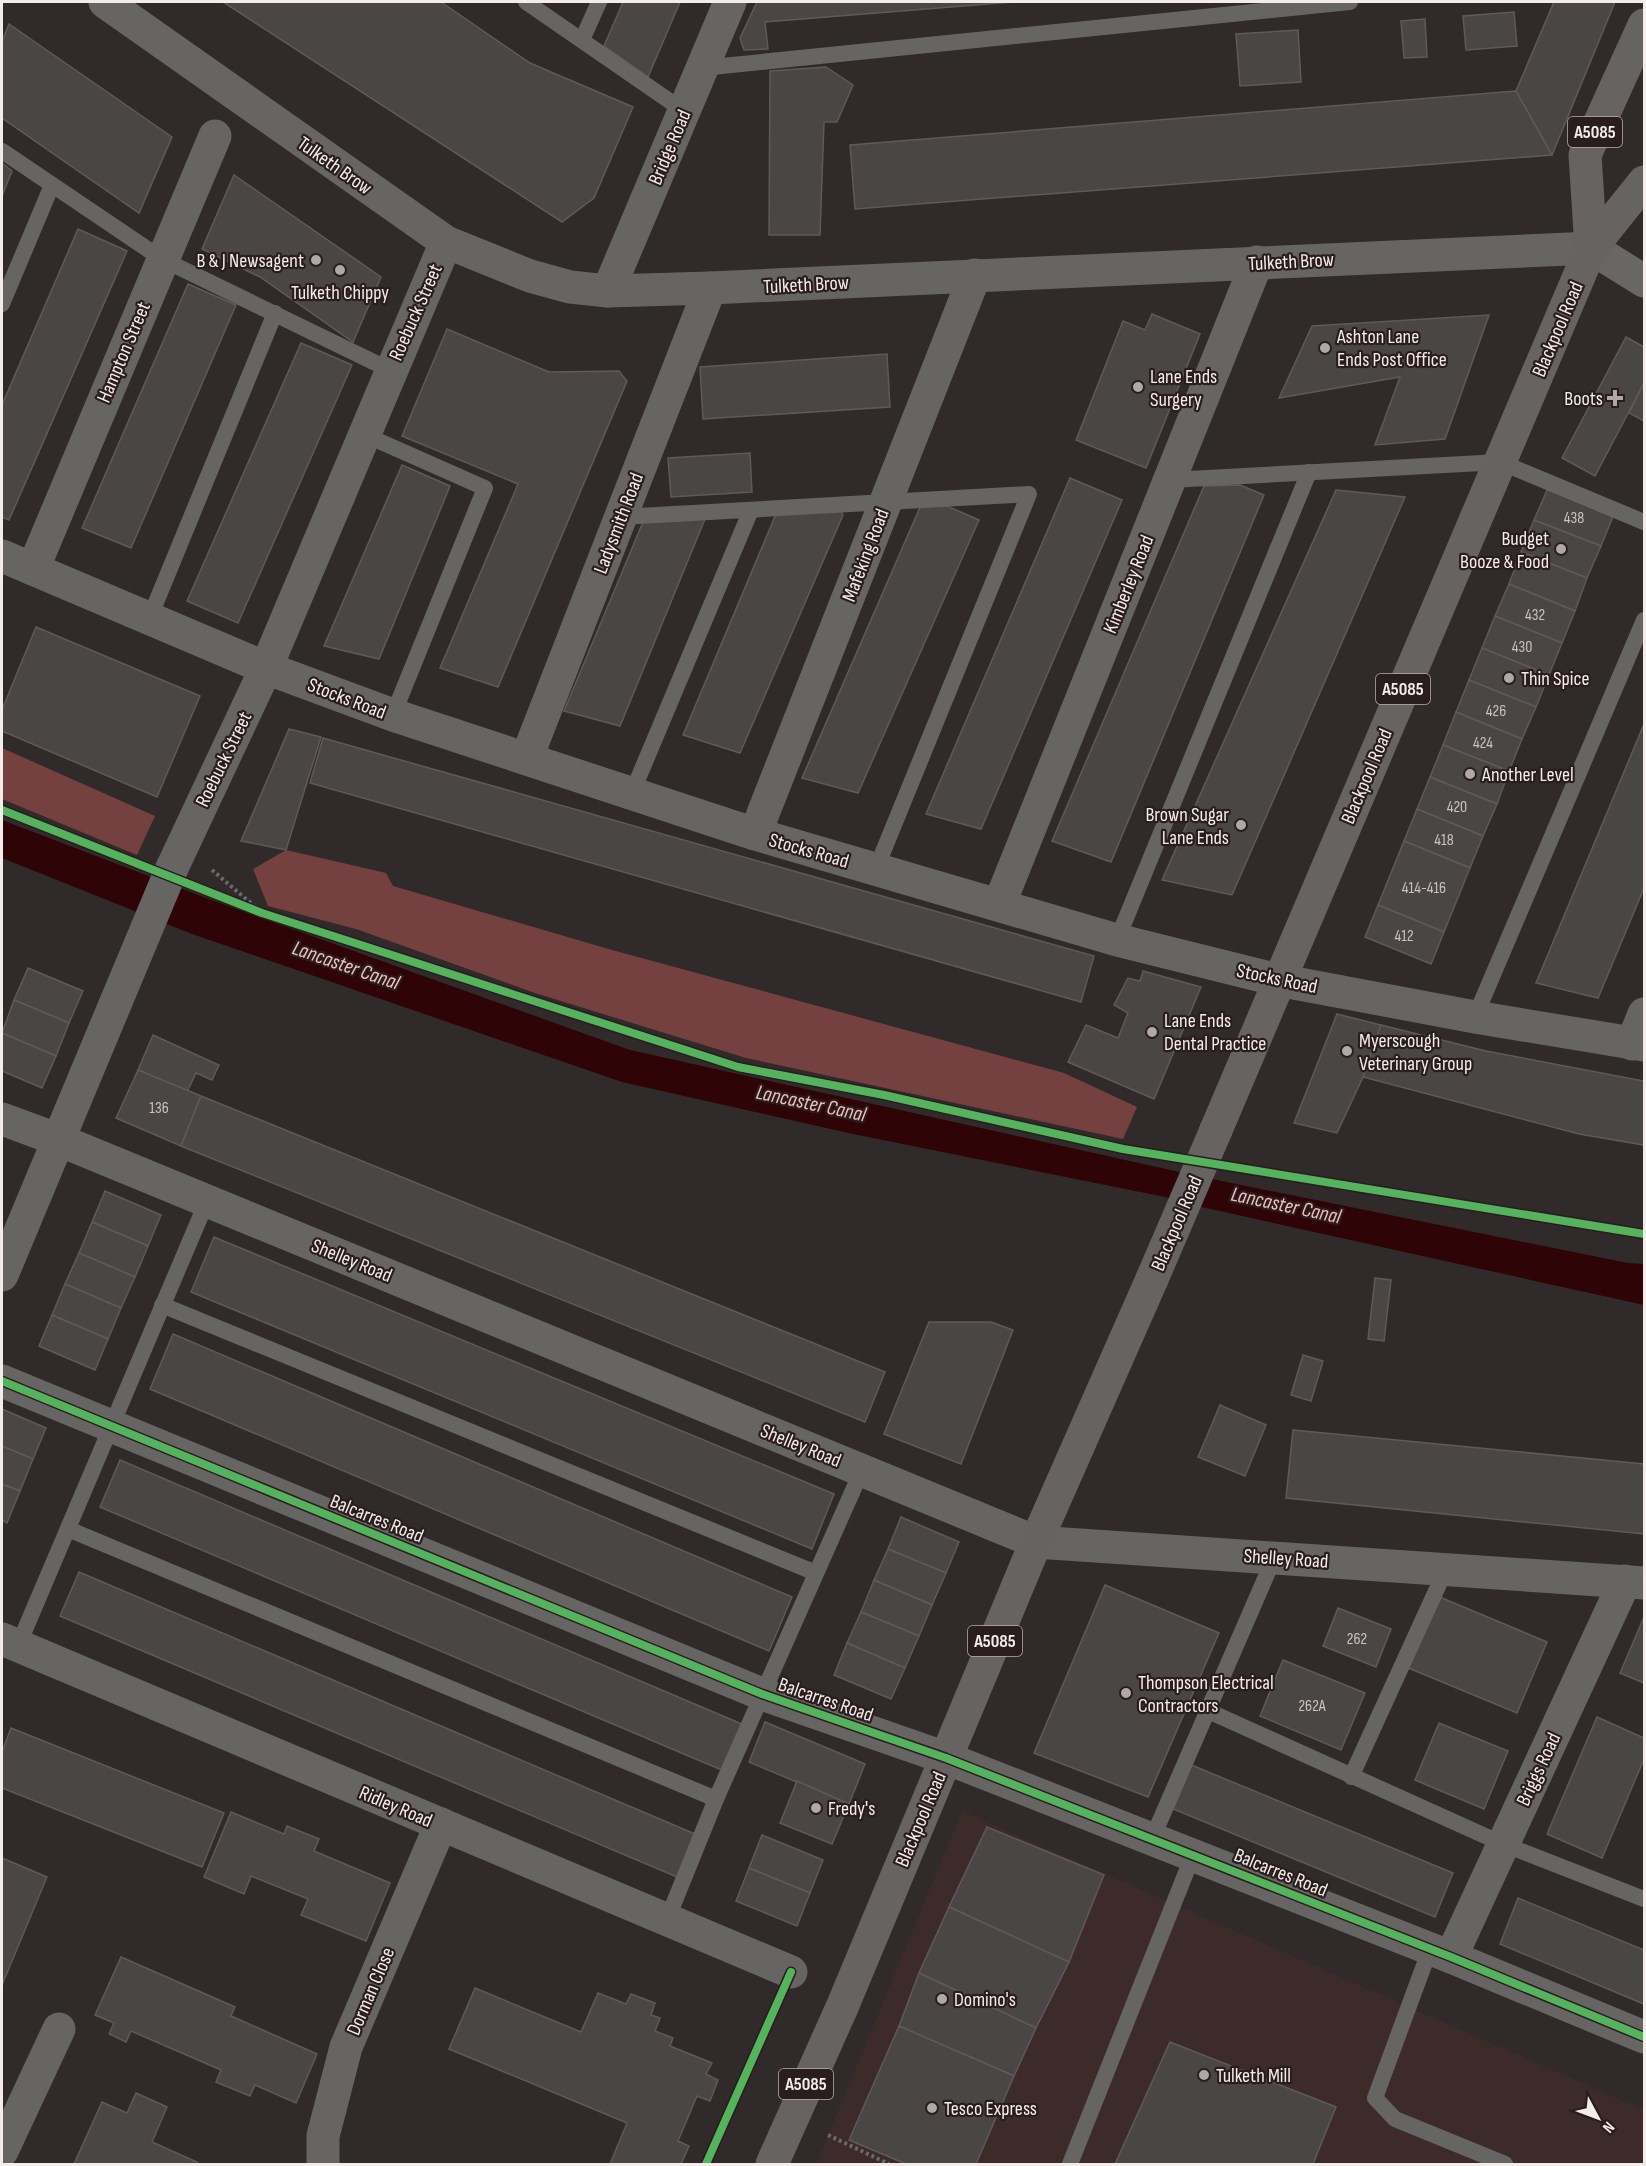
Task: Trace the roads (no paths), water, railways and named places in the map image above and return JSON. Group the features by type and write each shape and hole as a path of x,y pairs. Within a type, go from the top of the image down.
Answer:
{"highway":[{"name":"Blackpool Road","path":"1591,248 1585,155 1644,26"},
{"name":"Blackpool Road","path":"772,2164 791,2117 843,2005 1036,1542 1152,1279 1591,248 1644,182"}],"main road":[{"path":"1591,248 1644,281"}],"street":[{"name":"Tulketh Brow","path":"105,2 446,242 530,276 570,287 608,291 710,288 1591,248"},
{"name":"Bridge Road","path":"608,291 730,2"},
{"name":"Hampton Street","path":"33,569 215,136"},
{"name":"Roebuck Street","path":"2,1275 182,844 266,668 446,242"},
{"name":"Kimberley Road","path":"999,905 1257,262"},
{"name":"Mafeking Road","path":"755,834 975,275"},
{"name":"Ladysmith Road","path":"527,757 710,288"},
{"name":"Stocks Road","path":"2,556 266,668 393,716 527,757 755,834 1117,940 1278,980 1638,1045"},
{"path":"1638,1045 1644,1014"},
{"name":"Shelley Road","path":"2,1119 59,1140 1036,1542 1635,1582"},
{"name":"Balcarres Road","path":"2,1381 762,1694 946,1758 1440,1953 1644,2037"},
{"name":"Briggs Road","path":"1440,1953 1503,1844 1635,1582"},
{"name":"Ridley Road","path":"10,1643 791,1972"},
{"name":"Dorman Close","path":"323,2164 323,2136 346,2047 441,1824"},
{"path":"2,2151 59,2029"}],"lane":[{"path":"526,2 684,111"},
{"path":"582,40 598,2"},
{"path":"702,68 1350,2"},
{"path":"2,151 162,259 390,370"},
{"path":"2,304 52,185"},
{"path":"150,617 275,313"},
{"path":"363,434 485,488 393,716"},
{"path":"1170,480 1500,462 1644,522"},
{"path":"1117,940 1309,472"},
{"path":"620,517 1029,494 876,869"},
{"path":"633,793 751,510"},
{"path":"1475,1017 1644,620"},
{"path":"10,1643 68,1529 207,1201"},
{"path":"162,1305 816,1574"},
{"path":"667,1920 716,1799 862,1470"},
{"path":"68,1529 716,1799"},
{"path":"1152,1839 1206,1710 1274,1558"},
{"path":"1352,1776 1446,1569"},
{"path":"1206,1710 1503,1844 1644,1899"},
{"path":"1070,2164 1193,1855"},
{"path":"1440,1953 1376,2098 1395,2119 1505,2164"}],"water":[{"name":"Lancaster Canal","path":"2,820 206,898 630,1050 1202,1177 1628,1263 1644,1264 1644,1305 1188,1204 1185,1201 853,1134 622,1082 192,934 2,858"}],"place":[{"name":"B & J Newsagent","path":"316,260"},
{"name":"Tulketh Chippy","path":"340,270"},
{"name":"Ashton Lane Ends Post Office","path":"1325,348"},
{"name":"Lane Ends Surgery","path":"1138,387"},
{"name":"Boots","path":"1615,398"},
{"name":"Budget Booze & Food","path":"1561,549"},
{"name":"Thin Spice","path":"1509,678"},
{"name":"Another Level","path":"1470,774"},
{"name":"Brown Sugar Lane Ends","path":"1241,825"},
{"name":"Lane Ends Dental Practice","path":"1152,1032"},
{"name":"Myerscough Veterinary Group","path":"1347,1051"},
{"name":"Thompson Electrical Contractors","path":"1126,1693"},
{"name":"Fredy's","path":"816,1808"},
{"name":"Domino's","path":"942,1999"},
{"name":"Tulketh Mill","path":"1204,2075"},
{"name":"Tesco Express","path":"932,2108"}]}
